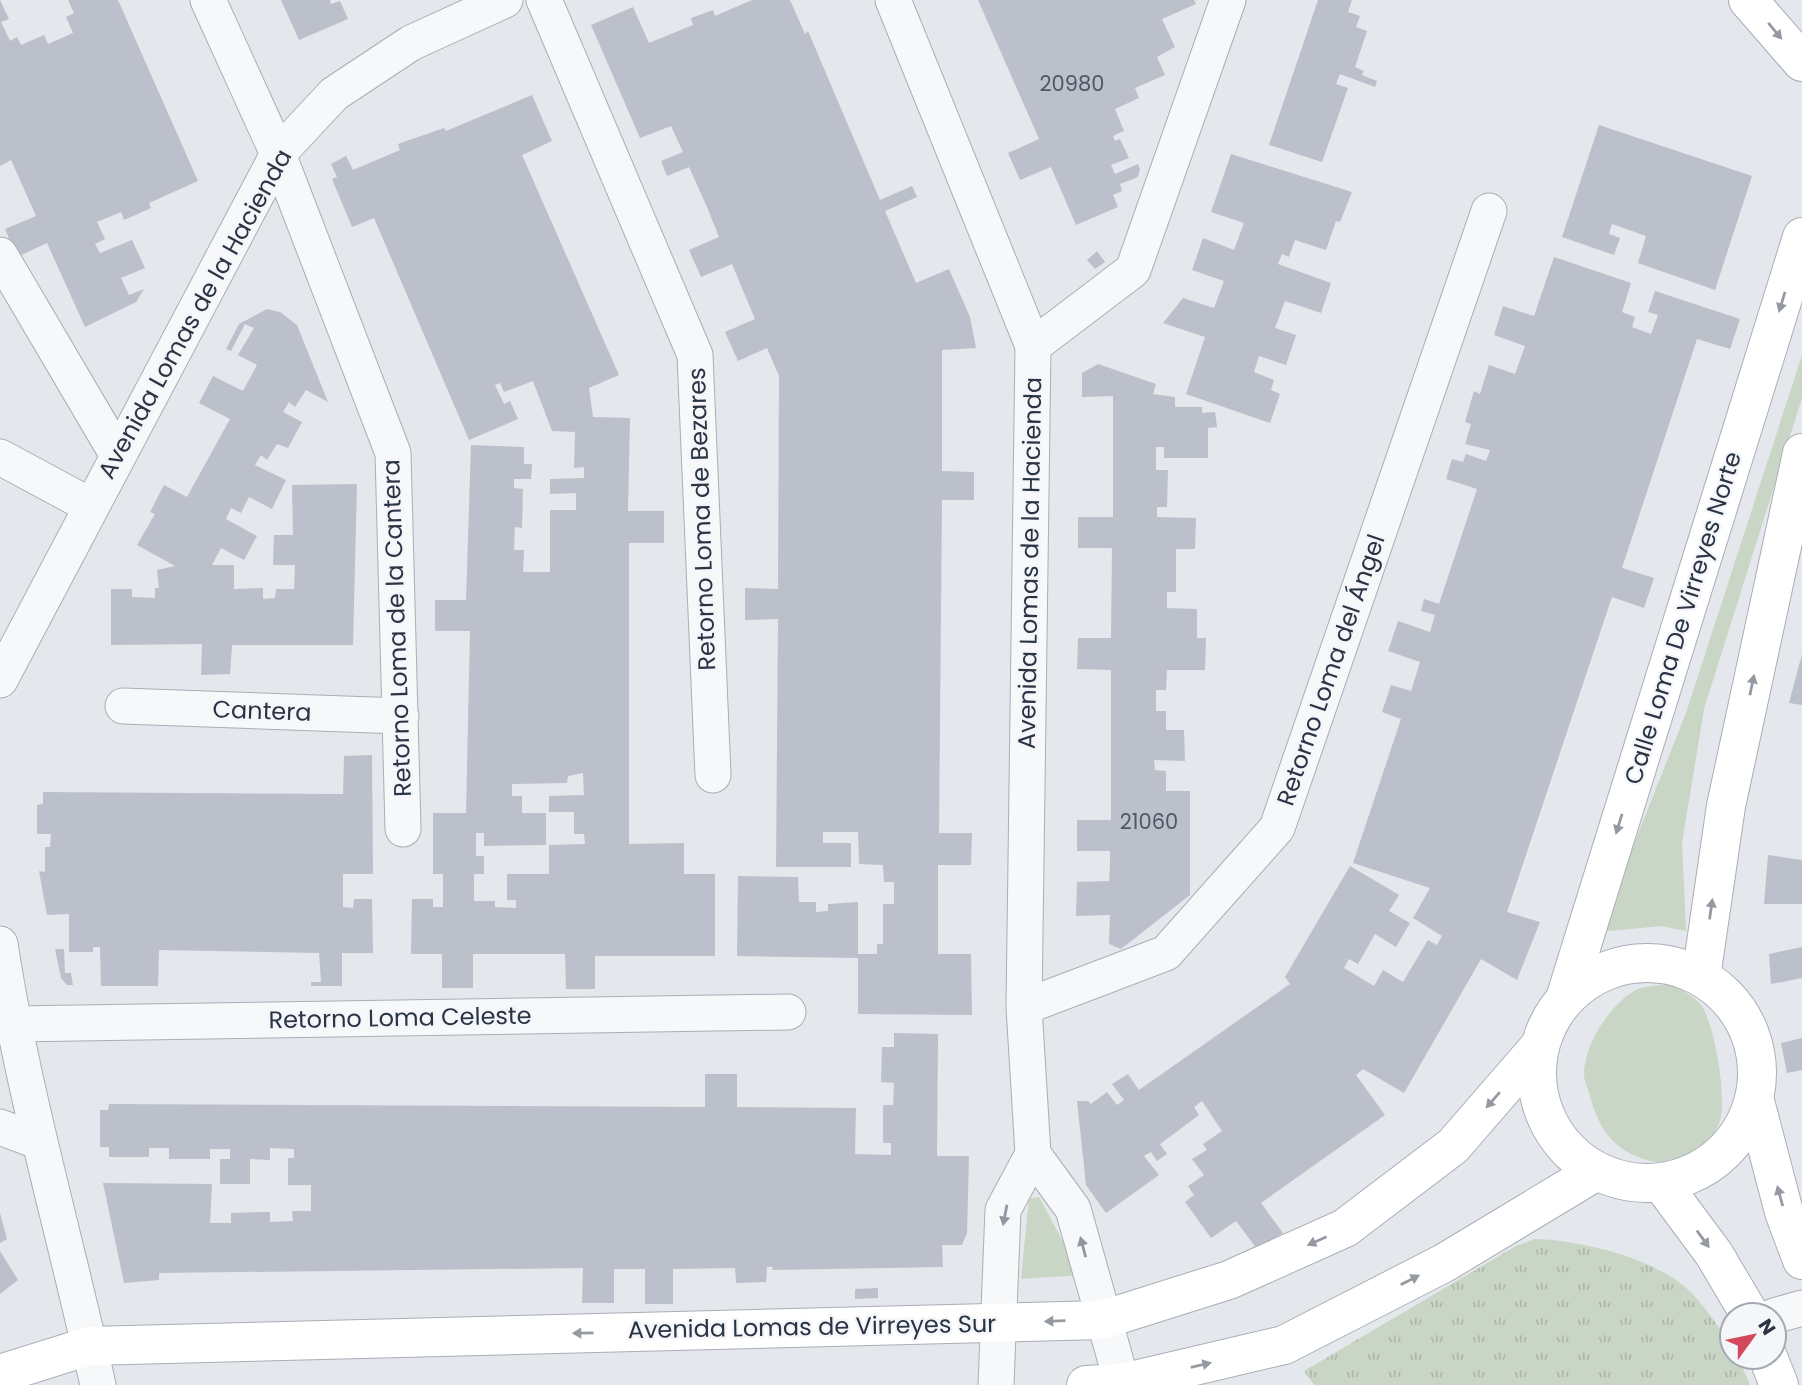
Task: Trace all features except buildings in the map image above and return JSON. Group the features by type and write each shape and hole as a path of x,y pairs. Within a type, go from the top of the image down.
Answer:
{"street":[{"name":"Retorno Loma de la Cantera","path":"208,0 278,154 393,453 403,830"},
{"name":"Avenida Lomas de la Hacienda","path":"0,680 89,505 278,154 334,94 411,43 505,0"},
{"name":"Retorno Loma de Bezares","path":"544,0 695,355 713,775"},
{"name":"Avenida Lomas de la Hacienda","path":"893,0 1033,346 1024,1007 1033,1154"},
{"path":"1033,346 1133,270 1227,0"},
{"path":"1748,0 1802,62"},
{"name":"Retorno Loma del Ángel","path":"1024,1007 1166,953 1277,828 1489,211"},
{"name":"Calle Loma De Virreyes Norte","path":"1565,999 1802,237"},
{"path":"0,255 117,454"},
{"path":"1701,976 1726,806 1802,453"},
{"path":"0,457 89,505"},
{"name":"Cantera","path":"123,706 401,716"},
{"path":"0,944 12,1024 37,1140 98,1385"},
{"path":"1755,1101 1721,1157 1662,1184 1628,1183 1595,1172 1566,1150 1546,1120 1536,1084 1538,1048 1549,1022 1565,999 1587,979 1624,966 1644,962 1674,966 1701,976 1730,999 1749,1030 1759,1065 1755,1101 1784,1212 1802,1260"},
{"name":"Retorno Loma Celeste","path":"12,1024 788,1012"},
{"name":"Avenida Lomas de Virreyes Sur","path":"0,1374 89,1346 1102,1320 1229,1280 1345,1228 1453,1146 1538,1048"},
{"path":"0,1127 37,1140"},
{"path":"996,1385 1003,1210 1033,1154 1073,1209 1102,1320 1104,1384 1284,1345 1444,1263 1595,1172"},
{"path":"1662,1184 1714,1254 1742,1301"}],"green space":[{"path":"1802,355 1802,398 1704,709 1682,843 1686,931 1661,926 1599,932 1686,713"},
{"path":"1670,984 1695,999 1706,1015 1719,1064 1722,1099 1719,1124 1702,1148 1685,1158 1666,1163 1630,1154 1612,1140 1594,1109 1584,1075 1593,1039 1616,1006 1638,989"},
{"path":"1039,1197 1081,1275 1021,1279 1029,1199"},
{"path":"1535,1239 1572,1243 1613,1252 1669,1276 1691,1292 1718,1326 1718,1371 1744,1371 1750,1385 1314,1385 1304,1371 1516,1246"}]}
